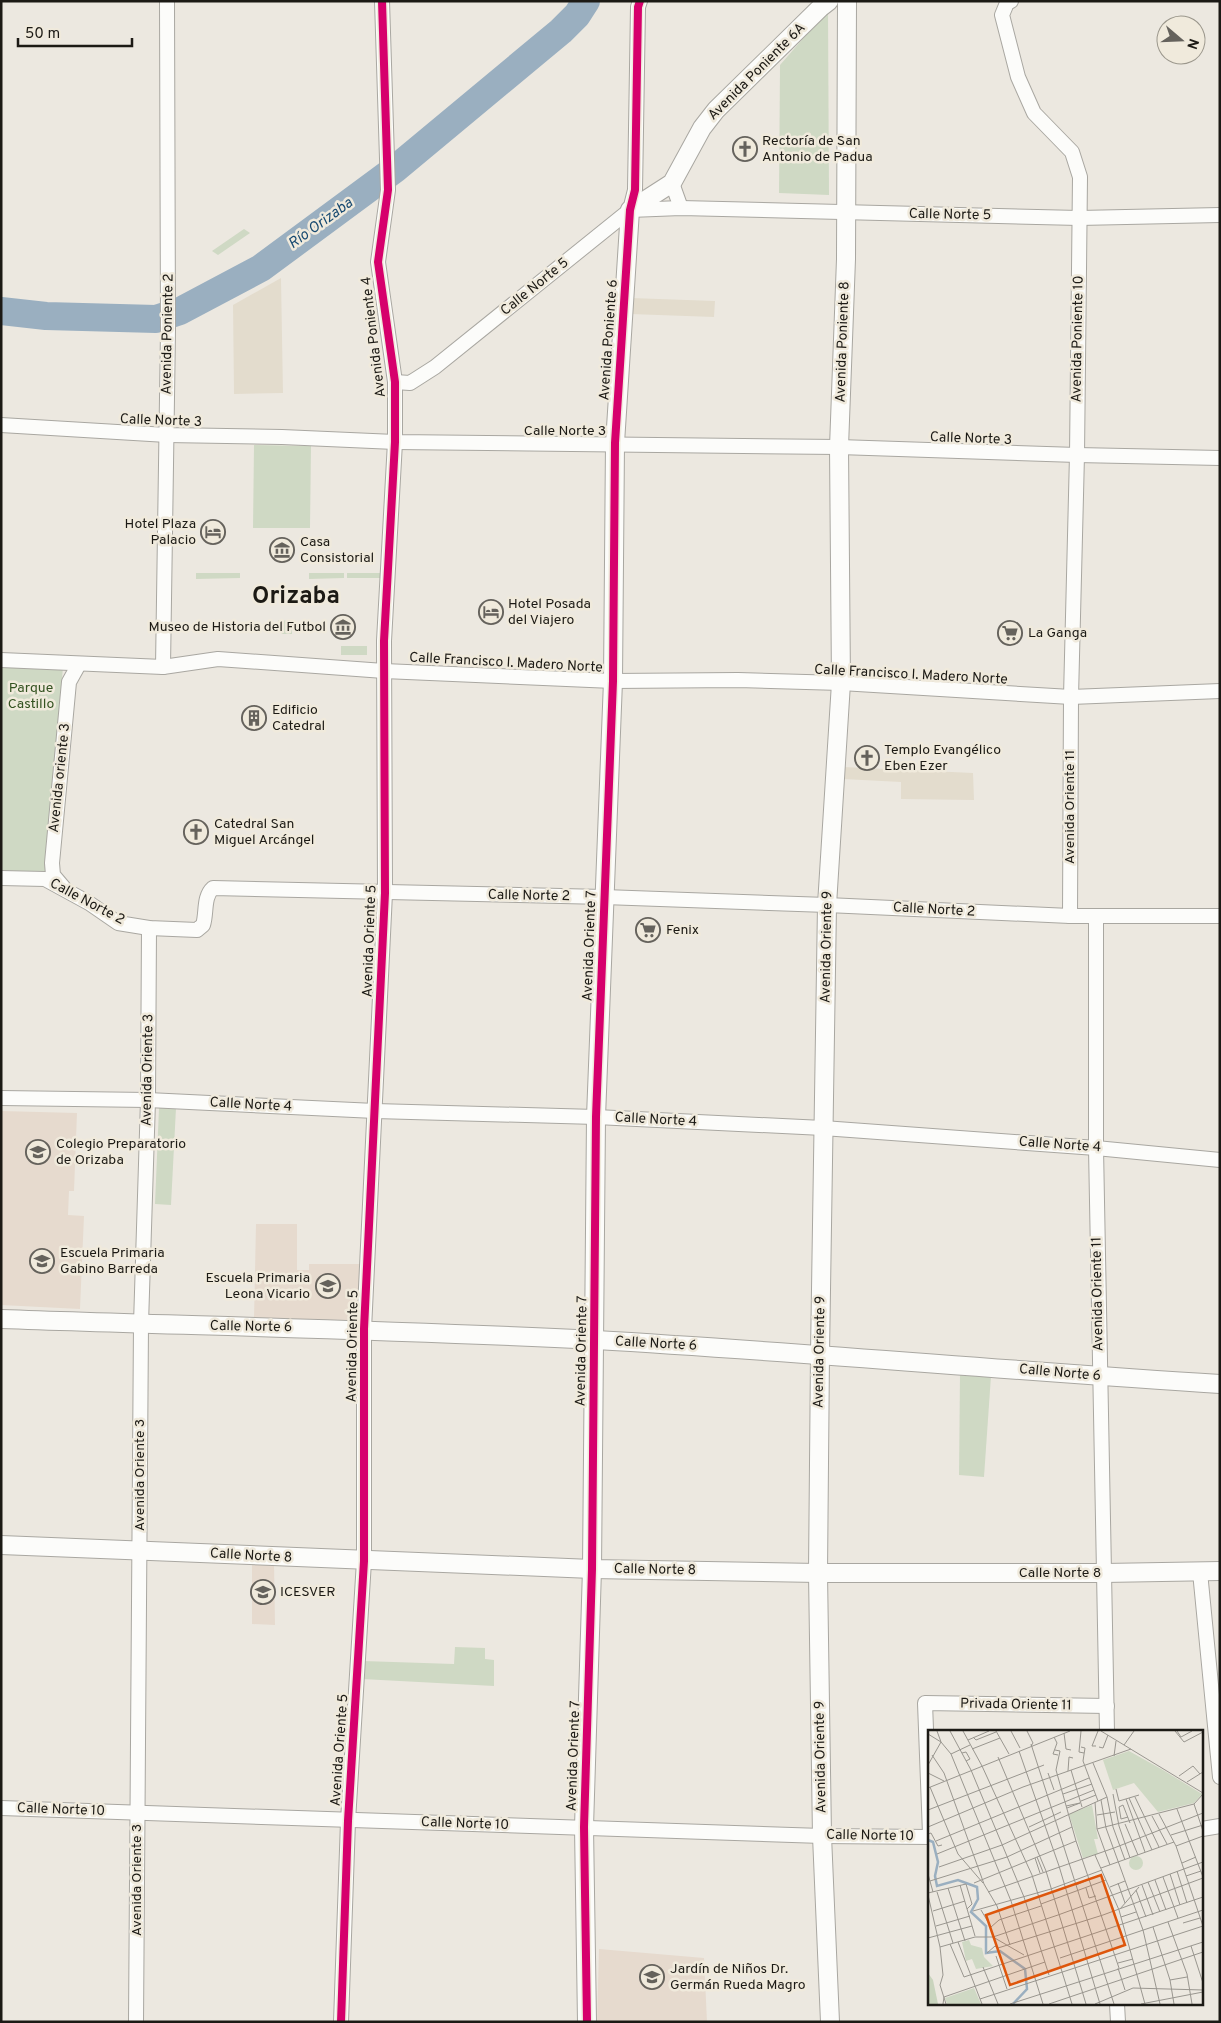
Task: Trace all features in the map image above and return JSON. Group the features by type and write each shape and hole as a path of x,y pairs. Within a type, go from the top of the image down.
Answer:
{"street":[{"name":"Avenida Poniente 2","path":"163,667 168,330 167,1"},
{"name":"Avenida Poniente 4","path":"382,1 388,190 378,262 395,382 384,670"},
{"name":"Avenida Poniente 6","path":"612,681 615,444 630,210 635,190 638,7 640,1"},
{"name":"Avenida Poniente 6A","path":"672,184 702,128 716,110 829,1"},
{"name":"Avenida Poniente 8","path":"841,683 839,446 846,259 847,1"},
{"name":"Avenida Poniente 10","path":"1009,2 1002,15 1018,77 1026,97 1034,113 1072,152 1080,177 1077,455 1071,697"},
{"path":"630,210 672,184 681,208"},
{"name":"Calle Norte 5","path":"395,382 410,383 435,368 630,210 681,208 1080,218 1220,215"},
{"name":"Calle Norte 3","path":"1,425 166,435 282,437 394,442 839,446 1077,455 1220,458"},
{"name":"Calle Francisco I. Madero Norte","path":"1,660 163,667 218,659 384,670 612,681 738,680 841,683 1071,697 1220,691"},
{"name":"Avenida oriente 3","path":"66,891 54,875 52,863 69,682 80,664"},
{"name":"Avenida Oriente 5","path":"341,2022 348,1821 364,1561 364,1329 385,893 384,670"},
{"name":"Avenida Oriente 7","path":"587,2022 584,1827 592,1569 596,1117 612,681"},
{"name":"Avenida Oriente 9","path":"830,2022 822,1836 818,1573 827,905 841,683"},
{"name":"Avenida Oriente 11","path":"1070,916 1071,697"},
{"name":"Calle Norte 2","path":"1,878 45,880 89,903 118,923 149,928 197,930 203,925 208,892 213,888 604,897 1096,917 1220,916"},
{"name":"Avenida Oriente 11","path":"1096,917 1096,1148 1107,1730"},
{"name":"Avenida Oriente 3","path":"136,2022 141,1324 148,1100 149,928"},
{"name":"Calle Norte 4","path":"1,1098 148,1100 375,1111 596,1117 823,1128 1096,1148 1220,1160"},
{"name":"Calle Norte 6","path":"1,1319 364,1329 595,1340 820,1354 1100,1377 1220,1384"},
{"name":"Calle Norte 8","path":"1,1545 592,1569 818,1573 1104,1574 1220,1572"},
{"path":"1200,1572 1220,1777"},
{"name":"Privada Oriente 11","path":"928,1783 925,1703 1107,1706"},
{"name":"Calle Norte 10","path":"1,1808 822,1836 928,1836"},
{"path":"1204,1828 1220,1826"},
{"path":"1117,2006 1118,2022"}],"shaded area":[{"path":"281,278 283,393 234,394 233,305"},
{"path":"631,298 715,301 714,317 630,314"},
{"path":"843,767 973,773 974,800 901,799 901,782 843,779"},
{"path":"1,1111 77,1113 74,1191 69,1191 68,1215 84,1216 80,1309 1,1305"},
{"path":"256,1224 297,1224 297,1270 309,1270 309,1264 360,1264 359,1320 254,1319"},
{"name":"ICESVER","path":"252,1559 274,1560 275,1625 252,1624"},
{"name":"Jardín de Niños Dr. Germán Rueda Magro","path":"599,1949 704,1958 707,2022 597,2022"}],"green space":[{"path":"828,10 829,195 779,193 780,65"},
{"path":"244,229 250,233 218,255 212,251"},
{"path":"254,445 311,446 310,528 253,528"},
{"path":"196,573 240,573 240,578 196,579"},
{"path":"309,573 344,573 344,578 309,579"},
{"path":"347,573 380,573 380,578 347,578"},
{"path":"278,620 292,621 292,634 282,634 278,629"},
{"path":"341,646 367,646 367,655 341,655"},
{"name":"Parque Castillo","path":"1,665 63,666 48,871 1,871"},
{"path":"159,1108 176,1108 171,1205 155,1204"},
{"path":"960,1373 991,1376 984,1477 959,1475"},
{"path":"455,1647 485,1648 485,1659 494,1660 494,1686 362,1679 363,1661 454,1664"}],"waterway":[{"name":"Río Orizaba","path":"1,311 46,316 156,319 180,311 261,268 395,169 561,31 577,15 586,1"}],"cycle path":[{"path":"341,2022 348,1821 364,1561 364,1329 385,893 384,641 395,442 395,382 378,262 388,190 382,1"},
{"path":"587,2022 584,1827 592,1569 596,1117 613,681 615,443 630,210 635,190 638,7 640,1"}],"place":[{"name":"Rectoría de San Antonio de Padua","path":"745,149"},
{"name":"Hotel Plaza Palacio","path":"213,532"},
{"name":"Casa Consistorial","path":"282,550"},
{"name":"Hotel Posada del Viajero","path":"491,612"},
{"name":"Museo de Historia del Futbol","path":"343,627"},
{"name":"La Ganga","path":"1010,633"},
{"name":"Edificio Catedral","path":"254,718"},
{"name":"Templo Evangélico Eben Ezer","path":"867,758"},
{"name":"Catedral San Miguel Arcángel","path":"196,832"},
{"name":"Fenix","path":"648,930"},
{"name":"Colegio Preparatorio de Orizaba","path":"38,1152"},
{"name":"Escuela Primaria Gabino Barreda","path":"42,1261"},
{"name":"Escuela Primaria Leona Vicario","path":"328,1286"},
{"name":"ICESVER","path":"263,1592"},
{"name":"Jardín de Niños Dr. Germán Rueda Magro","path":"652,1977"}],"district":[{"name":"Orizaba","path":"296,597"}]}
